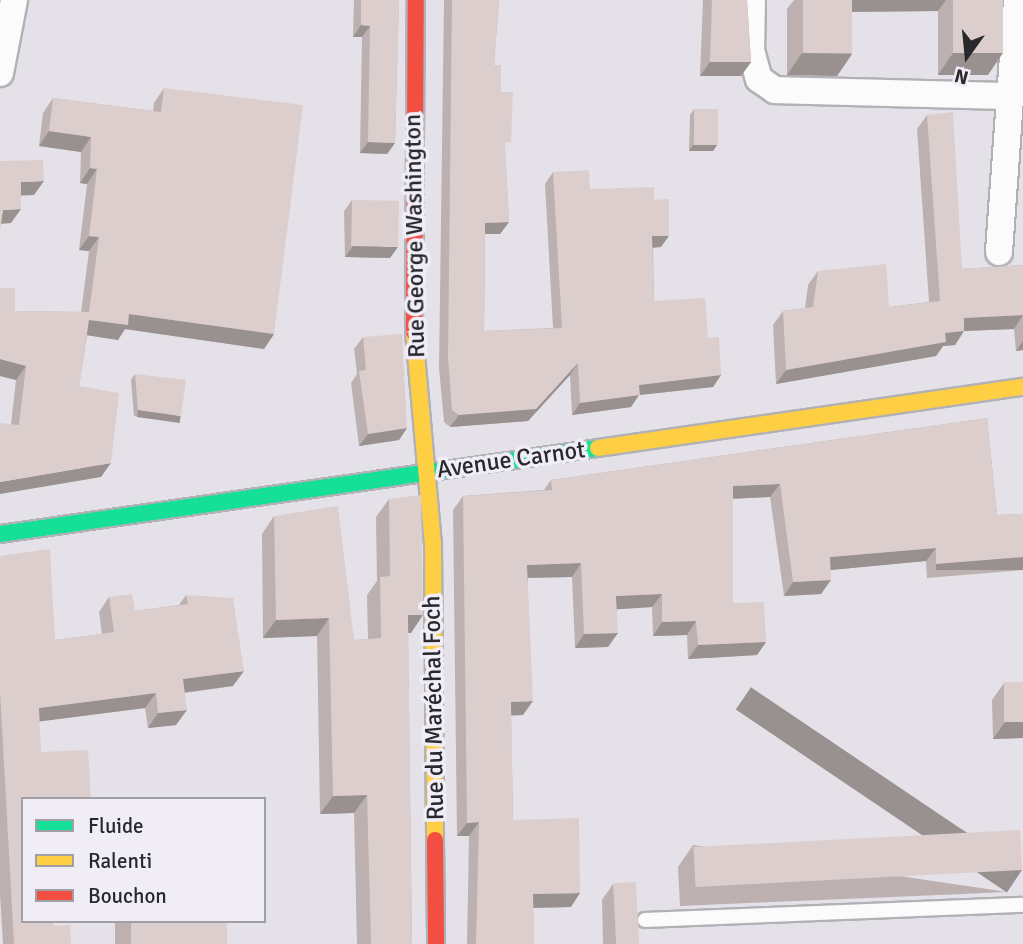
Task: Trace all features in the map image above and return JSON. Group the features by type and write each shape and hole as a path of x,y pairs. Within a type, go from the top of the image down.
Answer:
{"street":[{"path":"0,73 14,0"},
{"name":"Rue George Washington","path":"416,0 412,309 430,472"},
{"path":"752,0 751,50 758,79 775,90 1011,96"},
{"path":"999,252 1017,0"},
{"name":"Avenue Carnot","path":"0,534 1023,387"},
{"name":"Rue du Maréchal Foch","path":"430,472 436,944"}],"lane":[{"path":"645,920 1023,905"}],"building":[{"path":"361,0 399,0 395,143 368,142 370,26 361,25"},
{"path":"452,0 499,0 494,65 501,65 501,92 513,92 511,142 505,143 509,222 485,223 484,331 562,328 553,172 589,170 590,189 654,187 654,200 669,199 669,236 652,236 654,301 705,298 708,338 719,337 721,375 639,385 640,395 580,403 578,363 536,409 459,415 452,410 448,357"},
{"path":"712,0 747,0 751,62 710,62"},
{"path":"803,0 852,0 852,53 803,53"},
{"path":"953,0 1003,0 1003,53 953,53"},
{"path":"164,88 303,105 274,334 129,314 128,325 89,320 79,386 119,393 111,463 0,482 0,423 19,425 26,366 0,359 0,288 15,288 15,311 89,312 99,237 89,236 97,169 90,168 91,137 49,131 53,98 161,112"},
{"path":"694,109 718,109 718,145 694,145"},
{"path":"953,112 962,269 1023,265 1023,315 964,318 964,331 945,333 946,342 786,370 783,311 813,307 818,271 886,264 889,307 940,301 927,115"},
{"path":"43,160 44,181 21,182 21,209 3,210 0,233 0,161"},
{"path":"352,200 399,201 398,247 351,246"},
{"path":"402,334 407,428 368,434 359,371 366,370 363,337"},
{"path":"135,374 186,380 181,416 138,410"},
{"path":"987,418 997,515 1023,514 1023,557 936,564 936,548 830,557 831,580 793,582 780,484 733,486 733,603 764,602 766,642 698,645 696,621 662,622 662,594 616,596 618,633 584,634 581,563 527,565 533,701 511,702 513,820 579,818 580,893 533,894 534,944 476,944 479,822 467,823 463,496 552,490 551,480"},
{"path":"421,495 423,615 408,615 412,944 371,944 367,795 333,796 329,618 276,620 274,516 338,506 354,640 381,638 380,577 390,576 389,499"},
{"path":"50,549 55,640 114,632 109,597 132,594 135,611 188,604 186,595 233,598 244,671 183,679 187,710 158,713 156,693 39,708 41,752 88,750 91,797 21,797 21,923 70,925 71,944 14,944 0,691 0,556"},
{"path":"1004,682 1023,682 1023,722 1004,722"},
{"path":"1020,830 1022,870 696,887 693,847"},
{"path":"636,882 639,944 616,944 613,883"},
{"path":"131,923 227,923 227,944 131,944"}],"traffic: fast":[{"path":"0,534 598,448"}],"traffic: slow":[{"path":"414,332 433,544 435,840"},
{"path":"598,448 1023,387"}],"traffic: jam":[{"path":"414,332 416,0"},
{"path":"435,840 436,944"}]}
